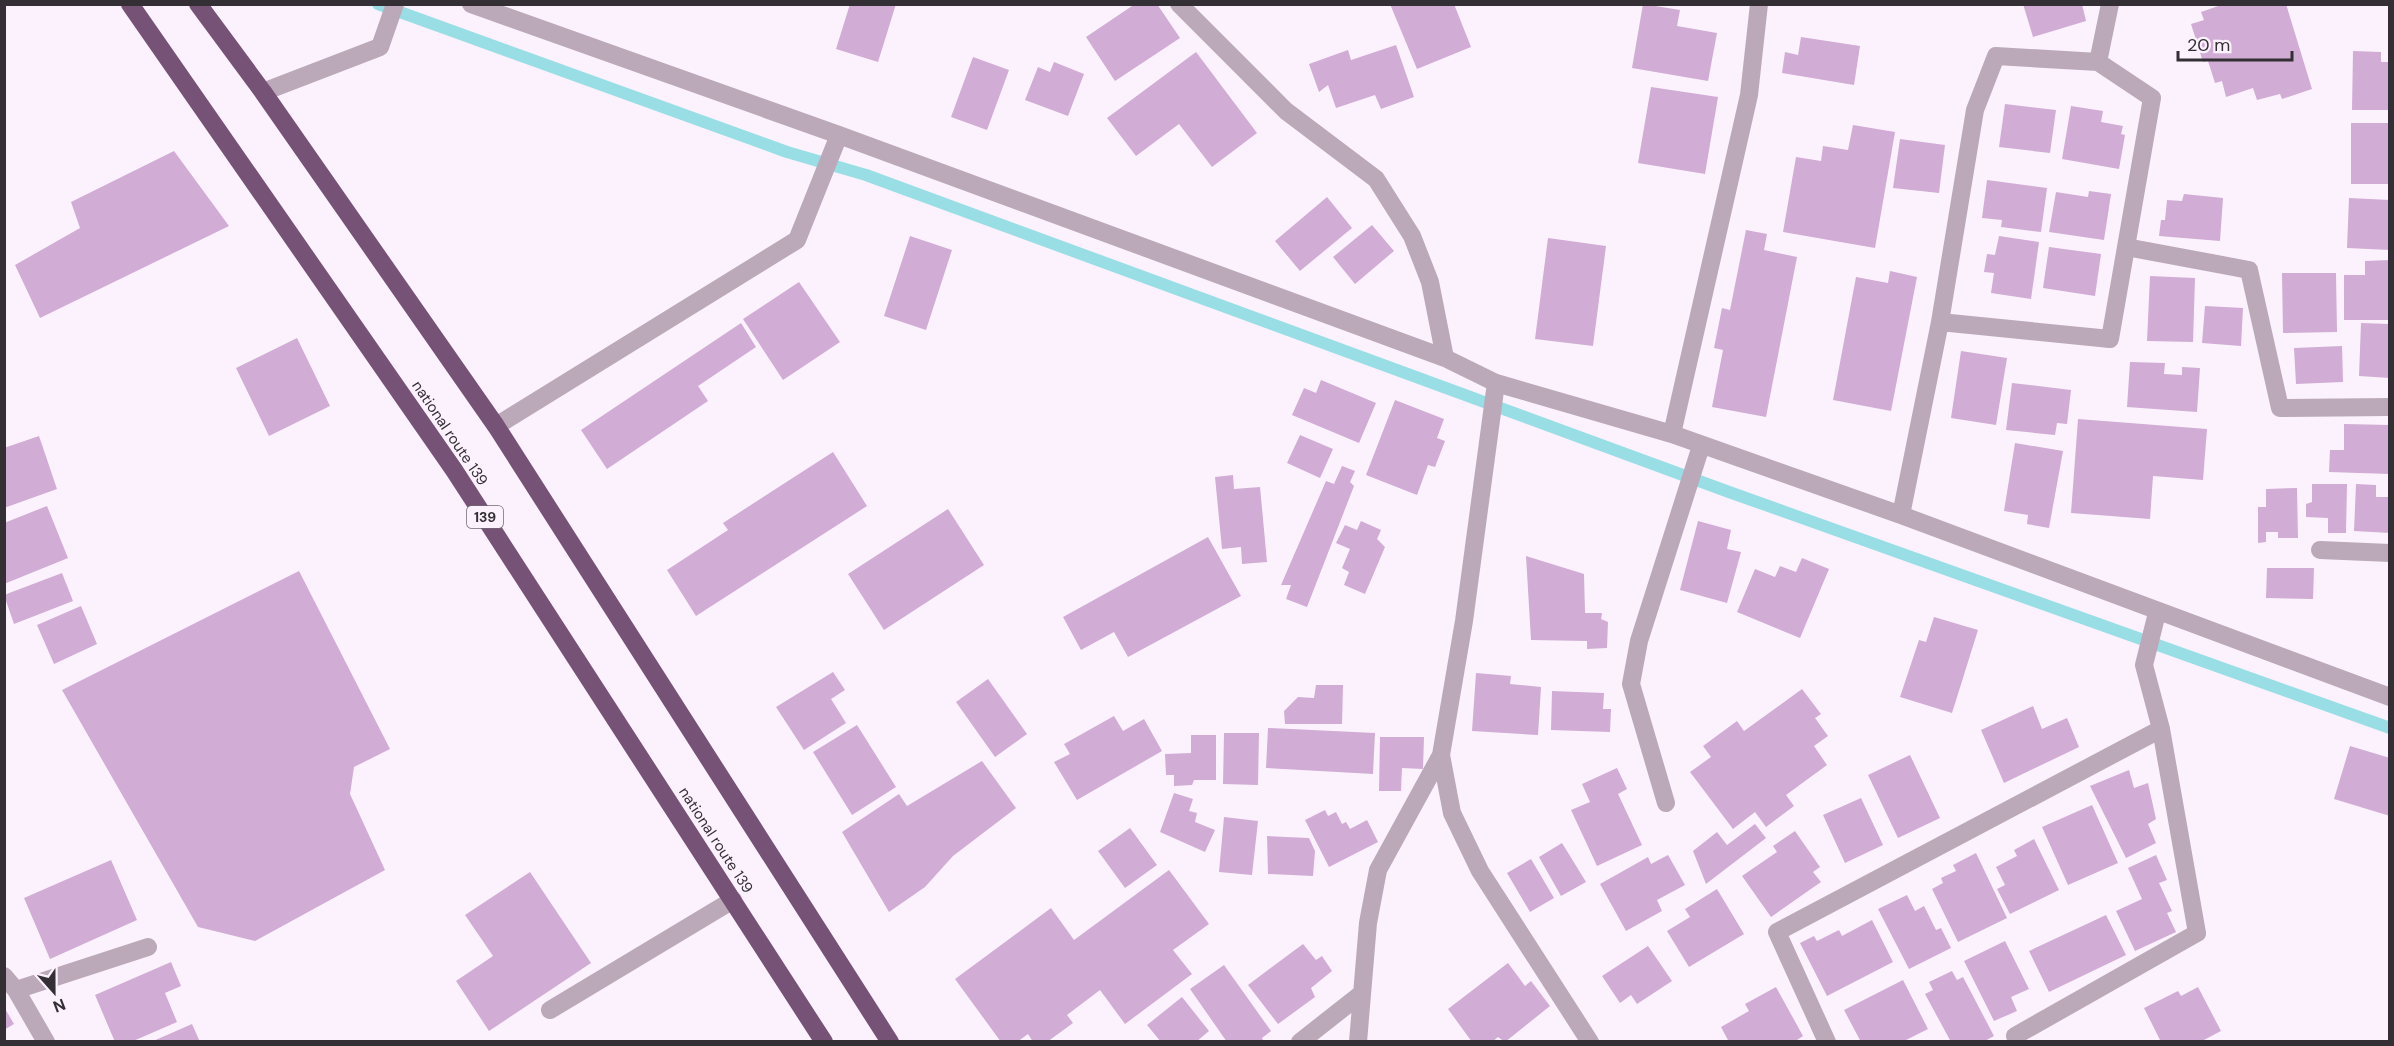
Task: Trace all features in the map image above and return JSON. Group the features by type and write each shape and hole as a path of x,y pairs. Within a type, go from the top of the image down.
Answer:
{"highway":[{"name":"national route 139","path":"130,4 454,470 824,1041"},
{"path":"198,4 263,92 496,426 890,1041"}],"street":[{"path":"263,92 380,46 395,4"},
{"path":"471,4 837,141 1445,358 1496,384 1672,434 1699,453 1901,515 2156,619 2390,698"},
{"path":"1179,4 1286,111 1376,179 1412,236 1430,282 1445,358"},
{"path":"1672,434 1749,94 1759,4"},
{"path":"2098,62 2110,4"},
{"path":"1901,515 1941,322 1975,110 1996,56 2098,62 2152,98 2110,339 1941,322"},
{"path":"496,426 797,240 837,141"},
{"path":"2126,247 2249,270 2280,408 2390,407"},
{"path":"1358,1041 1368,923 1378,870 1441,755 1464,621 1496,384"},
{"path":"1666,803 1630,684 1639,641 1699,453"},
{"path":"2320,550 2390,553"},
{"path":"2015,1036 2197,933 2161,729 2145,661 2156,619"},
{"path":"1827,1041 1777,932 2161,729"},
{"path":"1441,755 1452,813 1479,871 1590,1041"},
{"path":"550,1010 733,900"},
{"path":"16,990 148,946"},
{"path":"4,976 16,990 46,1041"},
{"path":"1300,1041 1361,994"}],"building":[{"path":"850,4 896,4 878,62 836,49"},
{"path":"1135,4 1157,4 1180,38 1115,81 1086,37"},
{"path":"1390,4 1454,4 1471,47 1417,69"},
{"path":"1643,4 1680,10 1677,26 1717,33 1708,81 1632,68"},
{"path":"2023,4 2082,4 2086,21 2033,37"},
{"path":"2224,4 2286,4 2312,89 2282,99 2280,94 2257,100 2253,88 2226,97 2222,81 2215,83 2208,61 2203,62 2191,24 2204,20 2201,12"},
{"path":"1801,37 1860,46 1854,85 1782,73 1785,52 1798,55"},
{"path":"1396,45 1414,97 1381,109 1375,95 1336,108 1328,85 1319,92 1309,64 1348,50 1351,60"},
{"path":"2353,51 2381,52 2381,62 2390,62 2390,110 2352,110"},
{"path":"1196,52 1257,133 1212,167 1179,124 1136,156 1107,118"},
{"path":"973,57 1009,70 987,130 951,117"},
{"path":"1054,62 1084,74 1068,116 1025,100 1038,67 1050,72"},
{"path":"1651,87 1718,97 1705,174 1638,163"},
{"path":"2005,104 2056,110 2050,153 1999,147"},
{"path":"2071,106 2103,111 2101,122 2123,126 2121,134 2125,135 2119,169 2062,159"},
{"path":"2351,123 2390,123 2390,184 2351,184"},
{"path":"1853,125 1895,132 1875,248 1783,232 1796,157 1821,161 1823,146 1848,150"},
{"path":"1900,139 1945,145 1939,193 1893,188"},
{"path":"174,151 229,226 40,318 15,265 80,228 71,202"},
{"path":"1987,180 2047,188 2041,232 2001,227 2002,220 1982,218"},
{"path":"2089,191 2111,194 2104,240 2049,232 2056,192 2088,197"},
{"path":"2184,194 2223,198 2220,241 2159,236 2161,220 2165,220 2167,200 2182,201"},
{"path":"1327,197 1352,228 1300,271 1275,241"},
{"path":"2349,198 2390,200 2390,250 2347,248"},
{"path":"1372,225 1394,251 1355,284 1333,257"},
{"path":"1746,230 1767,234 1764,250 1797,257 1766,417 1712,407 1723,350 1714,348 1722,308 1730,310"},
{"path":"910,236 952,250 926,330 884,316"},
{"path":"1999,236 2039,242 2031,299 1991,293 1994,273 1984,272 1987,254 1995,255"},
{"path":"1548,238 1606,246 1593,346 1535,339"},
{"path":"2049,247 2101,254 2095,296 2043,288"},
{"path":"2390,260 2390,320 2344,320 2344,275 2365,275 2365,261"},
{"path":"1890,271 1917,277 1891,411 1833,400 1856,277 1888,283"},
{"path":"2282,273 2336,273 2337,332 2283,333"},
{"path":"2150,276 2195,278 2193,342 2147,341"},
{"path":"799,282 840,342 783,380 743,319"},
{"path":"2205,306 2243,308 2241,346 2202,343"},
{"path":"741,323 756,347 698,386 708,401 607,469 581,430"},
{"path":"2361,323 2390,324 2390,378 2359,376"},
{"path":"297,338 330,406 269,436 236,368"},
{"path":"2342,346 2343,382 2296,384 2294,348"},
{"path":"1961,351 2007,358 1996,425 1951,418"},
{"path":"2130,362 2165,363 2164,374 2182,375 2182,367 2200,368 2197,412 2127,407"},
{"path":"1321,380 1376,403 1359,443 1292,415 1304,388 1316,393"},
{"path":"2012,383 2071,390 2067,424 2057,423 2055,435 2006,430"},
{"path":"1395,400 1444,419 1437,438 1445,441 1435,467 1428,465 1417,495 1366,475"},
{"path":"2078,419 2207,429 2203,480 2153,476 2150,519 2071,513"},
{"path":"2344,424 2390,425 2390,474 2329,472 2330,450 2344,450"},
{"path":"1300,435 1333,449 1320,478 1287,463"},
{"path":"39,436 57,489 4,508 4,448"},
{"path":"2015,443 2063,451 2049,528 2027,524 2028,515 2004,511"},
{"path":"833,452 867,506 696,616 667,570 728,530 723,523"},
{"path":"1342,466 1355,471 1350,482 1354,486 1307,607 1286,599 1291,585 1281,585 1326,481 1334,484"},
{"path":"1233,475 1234,489 1260,487 1267,562 1242,564 1241,547 1222,549 1215,477"},
{"path":"2312,484 2347,484 2346,533 2328,533 2328,518 2306,517 2306,504 2312,502"},
{"path":"2356,484 2376,485 2376,497 2390,497 2390,533 2354,531"},
{"path":"2297,488 2298,538 2278,538 2278,532 2266,532 2266,542 2258,543 2258,507 2266,507 2266,489"},
{"path":"47,506 68,558 4,584 4,523"},
{"path":"948,509 984,565 884,630 848,574"},
{"path":"1361,521 1381,530 1377,539 1385,547 1365,594 1344,585 1349,572 1342,568 1350,549 1336,543 1345,525 1357,530"},
{"path":"1698,521 1731,530 1727,549 1741,552 1727,603 1680,590"},
{"path":"1208,537 1241,596 1128,657 1114,632 1081,650 1063,617"},
{"path":"1526,556 1584,574 1585,613 1602,613 1601,619 1608,622 1607,648 1587,649 1587,641 1531,640"},
{"path":"1802,558 1829,569 1800,638 1737,612 1755,569 1775,577 1780,566 1796,572"},
{"path":"2267,568 2314,568 2313,599 2266,598"},
{"path":"299,571 390,749 354,767 350,794 385,870 255,941 198,927 62,690"},
{"path":"62,573 73,601 14,624 4,595"},
{"path":"81,606 97,644 54,664 37,625"},
{"path":"1934,617 1978,630 1952,713 1900,697 1919,640 1926,642"},
{"path":"833,672 845,690 831,699 846,723 804,750 776,707"},
{"path":"1476,673 1511,676 1510,684 1541,687 1538,735 1472,731"},
{"path":"988,679 1027,734 995,757 956,702"},
{"path":"1316,685 1343,685 1342,724 1285,724 1284,711 1298,697 1314,698"},
{"path":"1802,689 1821,714 1815,718 1828,736 1814,746 1827,765 1786,795 1794,806 1766,827 1755,812 1733,829 1690,772 1711,757 1703,746 1737,721 1744,731"},
{"path":"1552,691 1604,693 1603,709 1611,709 1610,732 1551,730"},
{"path":"2033,706 2042,729 2067,718 2079,747 2004,783 1981,730"},
{"path":"1114,716 1123,731 1144,719 1162,751 1077,800 1054,762 1070,754 1064,744"},
{"path":"857,725 896,787 852,815 813,752"},
{"path":"1268,728 1375,733 1373,774 1266,768"},
{"path":"1224,733 1259,733 1258,785 1223,784"},
{"path":"1191,735 1216,735 1216,780 1194,780 1192,785 1174,786 1174,775 1166,775 1165,754 1191,753"},
{"path":"1380,737 1424,737 1423,769 1402,768 1401,791 1379,791"},
{"path":"2350,746 2390,758 2390,816 2334,799"},
{"path":"1910,755 1940,818 1898,838 1868,775"},
{"path":"982,761 1016,808 953,856 925,887 889,912 842,832 899,794 907,806"},
{"path":"1617,768 1627,789 1618,794 1642,845 1597,866 1571,810 1590,802 1582,784"},
{"path":"2129,770 2134,788 2148,783 2156,819 2148,824 2156,843 2126,858 2090,786"},
{"path":"1174,793 1193,799 1189,811 1197,813 1195,822 1215,830 1205,852 1160,832"},
{"path":"1861,798 1883,845 1845,863 1823,815"},
{"path":"2092,805 2118,863 2068,885 2042,827"},
{"path":"1325,810 1328,816 1336,812 1342,824 1346,822 1350,829 1367,820 1378,842 1329,867 1305,820"},
{"path":"1224,817 1258,821 1252,875 1219,872"},
{"path":"1755,824 1766,838 1706,884 1693,851 1717,832 1727,845"},
{"path":"1130,828 1157,865 1125,888 1098,851"},
{"path":"1795,831 1820,867 1813,872 1821,882 1771,917 1742,876 1777,852 1773,846"},
{"path":"1267,836 1309,838 1315,851 1313,876 1268,874"},
{"path":"2034,839 2059,890 2010,914 1997,889 2005,885 1996,867 2017,856 2014,850"},
{"path":"1562,843 1586,882 1561,896 1539,857"},
{"path":"1976,853 2007,918 1958,942 1932,889 1943,883 1941,878 1956,871 1953,865"},
{"path":"1668,855 1685,885 1657,900 1662,911 1626,931 1600,884 1648,857 1651,864"},
{"path":"2156,855 2167,880 2159,883 2172,911 2167,913 2176,932 2135,951 2116,911 2142,899 2128,868"},
{"path":"1531,859 1554,898 1530,912 1507,873"},
{"path":"111,860 137,920 50,959 24,898"},
{"path":"1169,870 1209,924 1173,950 1192,974 1125,1024 1100,990 1067,1015 1073,1023 1047,1042 1033,1042 1028,1034 1017,1042 1001,1042 955,979 1051,908 1074,940"},
{"path":"530,872 591,963 489,1031 456,981 493,956 465,915"},
{"path":"1717,889 1744,934 1689,967 1667,931 1690,917 1685,909"},
{"path":"1907,895 1915,911 1924,906 1936,930 1941,928 1951,948 1909,969 1878,909"},
{"path":"2106,915 2126,955 2049,992 2029,951"},
{"path":"1872,920 1893,962 1827,996 1800,943 1814,936 1817,941 1839,930 1842,936"},
{"path":"2005,941 2029,989 2011,997 2017,1011 1994,1021 1964,961"},
{"path":"1303,944 1316,960 1322,956 1332,971 1311,988 1315,997 1278,1024 1248,985"},
{"path":"1648,946 1672,981 1637,1004 1631,995 1620,1003 1602,976"},
{"path":"171,962 181,986 165,993 177,1022 131,1042 115,1042 95,995"},
{"path":"1508,963 1525,986 1531,981 1550,1006 1505,1042 1498,1037 1492,1042 1472,1042 1448,1009"},
{"path":"1224,965 1271,1031 1262,1038 1264,1042 1227,1042 1190,989"},
{"path":"1952,971 1957,980 1963,977 1994,1036 1983,1042 1951,1042 1925,994 1933,990 1929,982"},
{"path":"1903,980 1928,1029 1902,1042 1861,1042 1844,1010"},
{"path":"1776,987 1803,1036 1794,1042 1729,1042 1721,1027 1749,1011 1745,1004"},
{"path":"2198,987 2221,1031 2200,1042 2161,1042 2144,1008 2178,991 2181,996"},
{"path":"1182,997 1209,1031 1196,1042 1161,1042 1147,1025"},
{"path":"4,1007 14,1024 4,1030"},
{"path":"192,1024 200,1042 151,1042"}],"waterway":[{"path":"378,4 787,152 866,175 1729,492 2390,728"}]}
